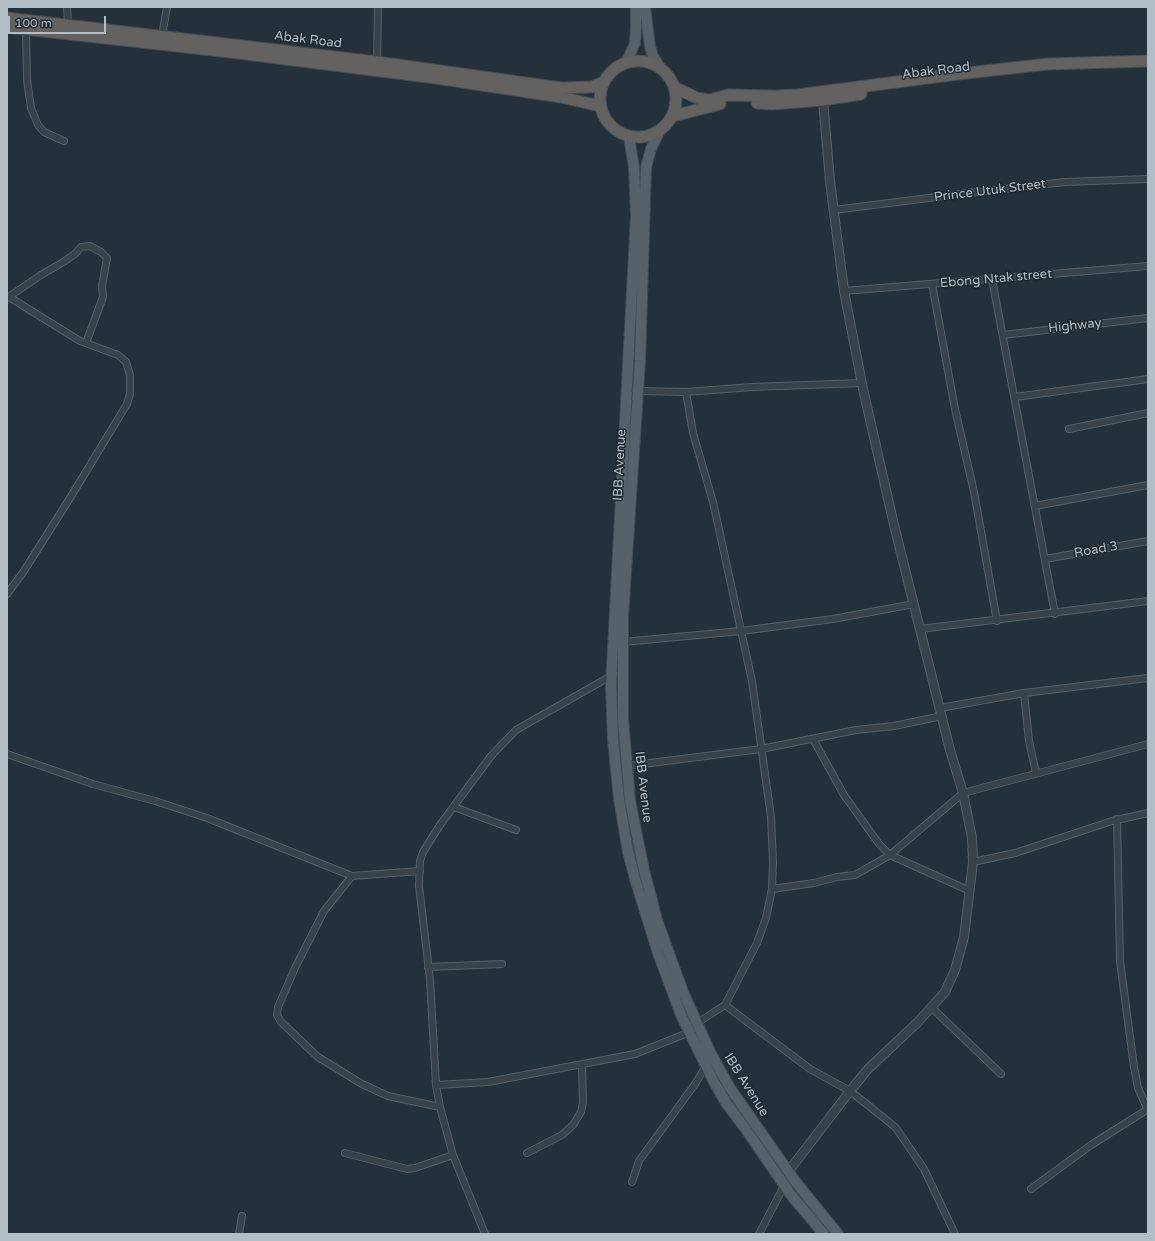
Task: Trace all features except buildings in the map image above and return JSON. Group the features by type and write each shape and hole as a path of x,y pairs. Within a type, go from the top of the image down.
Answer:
{"highway":[{"name":"Abak Road","path":"7,18 377,62 561,88 592,87 604,82"},
{"name":"Abak Road","path":"7,27 230,52 436,78 561,97 600,106"},
{"path":"643,61 659,66 666,73 674,87 676,105 673,116 659,132 644,138 629,137 615,130 605,119 600,106 600,93 604,82 613,70 626,63 643,61"},
{"name":"Abak Road","path":"728,98 797,95 1048,64 1148,61"},
{"name":"Abak Road","path":"728,98 772,104 823,100 1012,75 1086,69 1148,68"},
{"path":"674,87 697,98 709,100 728,98"},
{"path":"673,116 728,98"}],"main road":[{"path":"626,63 635,43 636,7"},
{"path":"645,7 650,47 659,66"},
{"name":"IBB Avenue","path":"659,132 651,149 646,167 643,290 638,391 623,617 623,718 635,830 657,920 683,992 711,1054 730,1088 788,1172 838,1234"},
{"path":"629,137 634,167 636,214 611,676 612,740 619,799 628,852 644,911 673,995 706,1066 726,1103 746,1128 784,1186 824,1234"}],"street":[{"path":"67,7 68,25"},
{"path":"162,36 168,7"},
{"path":"377,62 378,7"},
{"path":"26,30 27,80 32,108 38,125 44,132 64,141"},
{"path":"788,1172 868,1069 918,1022 945,992 955,970 964,937 974,862 972,838 963,793 894,525 862,383 844,291 823,100"},
{"name":"Prince Utuk Street","path":"834,210 1065,182 1148,178"},
{"path":"7,594 24,571 62,511 127,404 130,394 130,374 126,362 118,355 86,343 64,332 8,297 65,261 76,253 81,247 90,246 101,252 107,258 102,286 103,297 86,343"},
{"name":"Ebong Ntak street","path":"844,291 1148,266"},
{"path":"992,279 1055,614"},
{"path":"932,284 954,409 974,492 997,621"},
{"name":"Highway","path":"1003,335 1148,318"},
{"path":"1015,397 1148,379"},
{"path":"638,391 686,392 752,387 862,383"},
{"path":"686,392 693,433 713,502 752,681 771,817 773,862 772,889 766,918 757,943 725,1005 697,1023"},
{"path":"1069,428 1148,413"},
{"path":"1035,506 1148,485"},
{"name":"Road 3","path":"1045,559 1148,541"},
{"path":"920,629 1055,614 1148,601"},
{"path":"623,642 741,631 833,619 914,604"},
{"path":"485,1234 453,1155 440,1107 436,1085 428,967 419,886 420,861 423,852 491,756 516,730 611,676"},
{"path":"627,766 761,749 856,730 894,726 941,712 1024,693 1148,678"},
{"path":"1024,693 1029,741 1036,773"},
{"path":"813,739 844,795 879,844 890,855 970,891"},
{"path":"772,889 855,875 890,855 963,793 1148,744"},
{"path":"7,754 93,784 155,801 207,818 352,876 420,871"},
{"path":"454,807 516,830"},
{"path":"974,862 1015,853 1117,820 1148,813"},
{"path":"1031,1189 1091,1145 1148,1110 1138,1088 1134,1067 1120,961 1117,820"},
{"path":"352,876 324,911 296,968 278,1007 276,1015 281,1022 318,1057 362,1084 388,1096 440,1107"},
{"path":"428,967 502,964"},
{"path":"725,1005 810,1069 850,1091 896,1128 924,1169 955,1234"},
{"path":"932,1007 1001,1074"},
{"path":"436,1085 488,1082 635,1054 690,1032"},
{"path":"527,1153 562,1135 573,1125 580,1112 583,1102 582,1064"},
{"path":"632,1182 639,1160 695,1084 706,1066"},
{"path":"345,1153 407,1169 415,1168 453,1155"},
{"path":"759,1234 784,1186"},
{"path":"239,1234 242,1216"}]}
